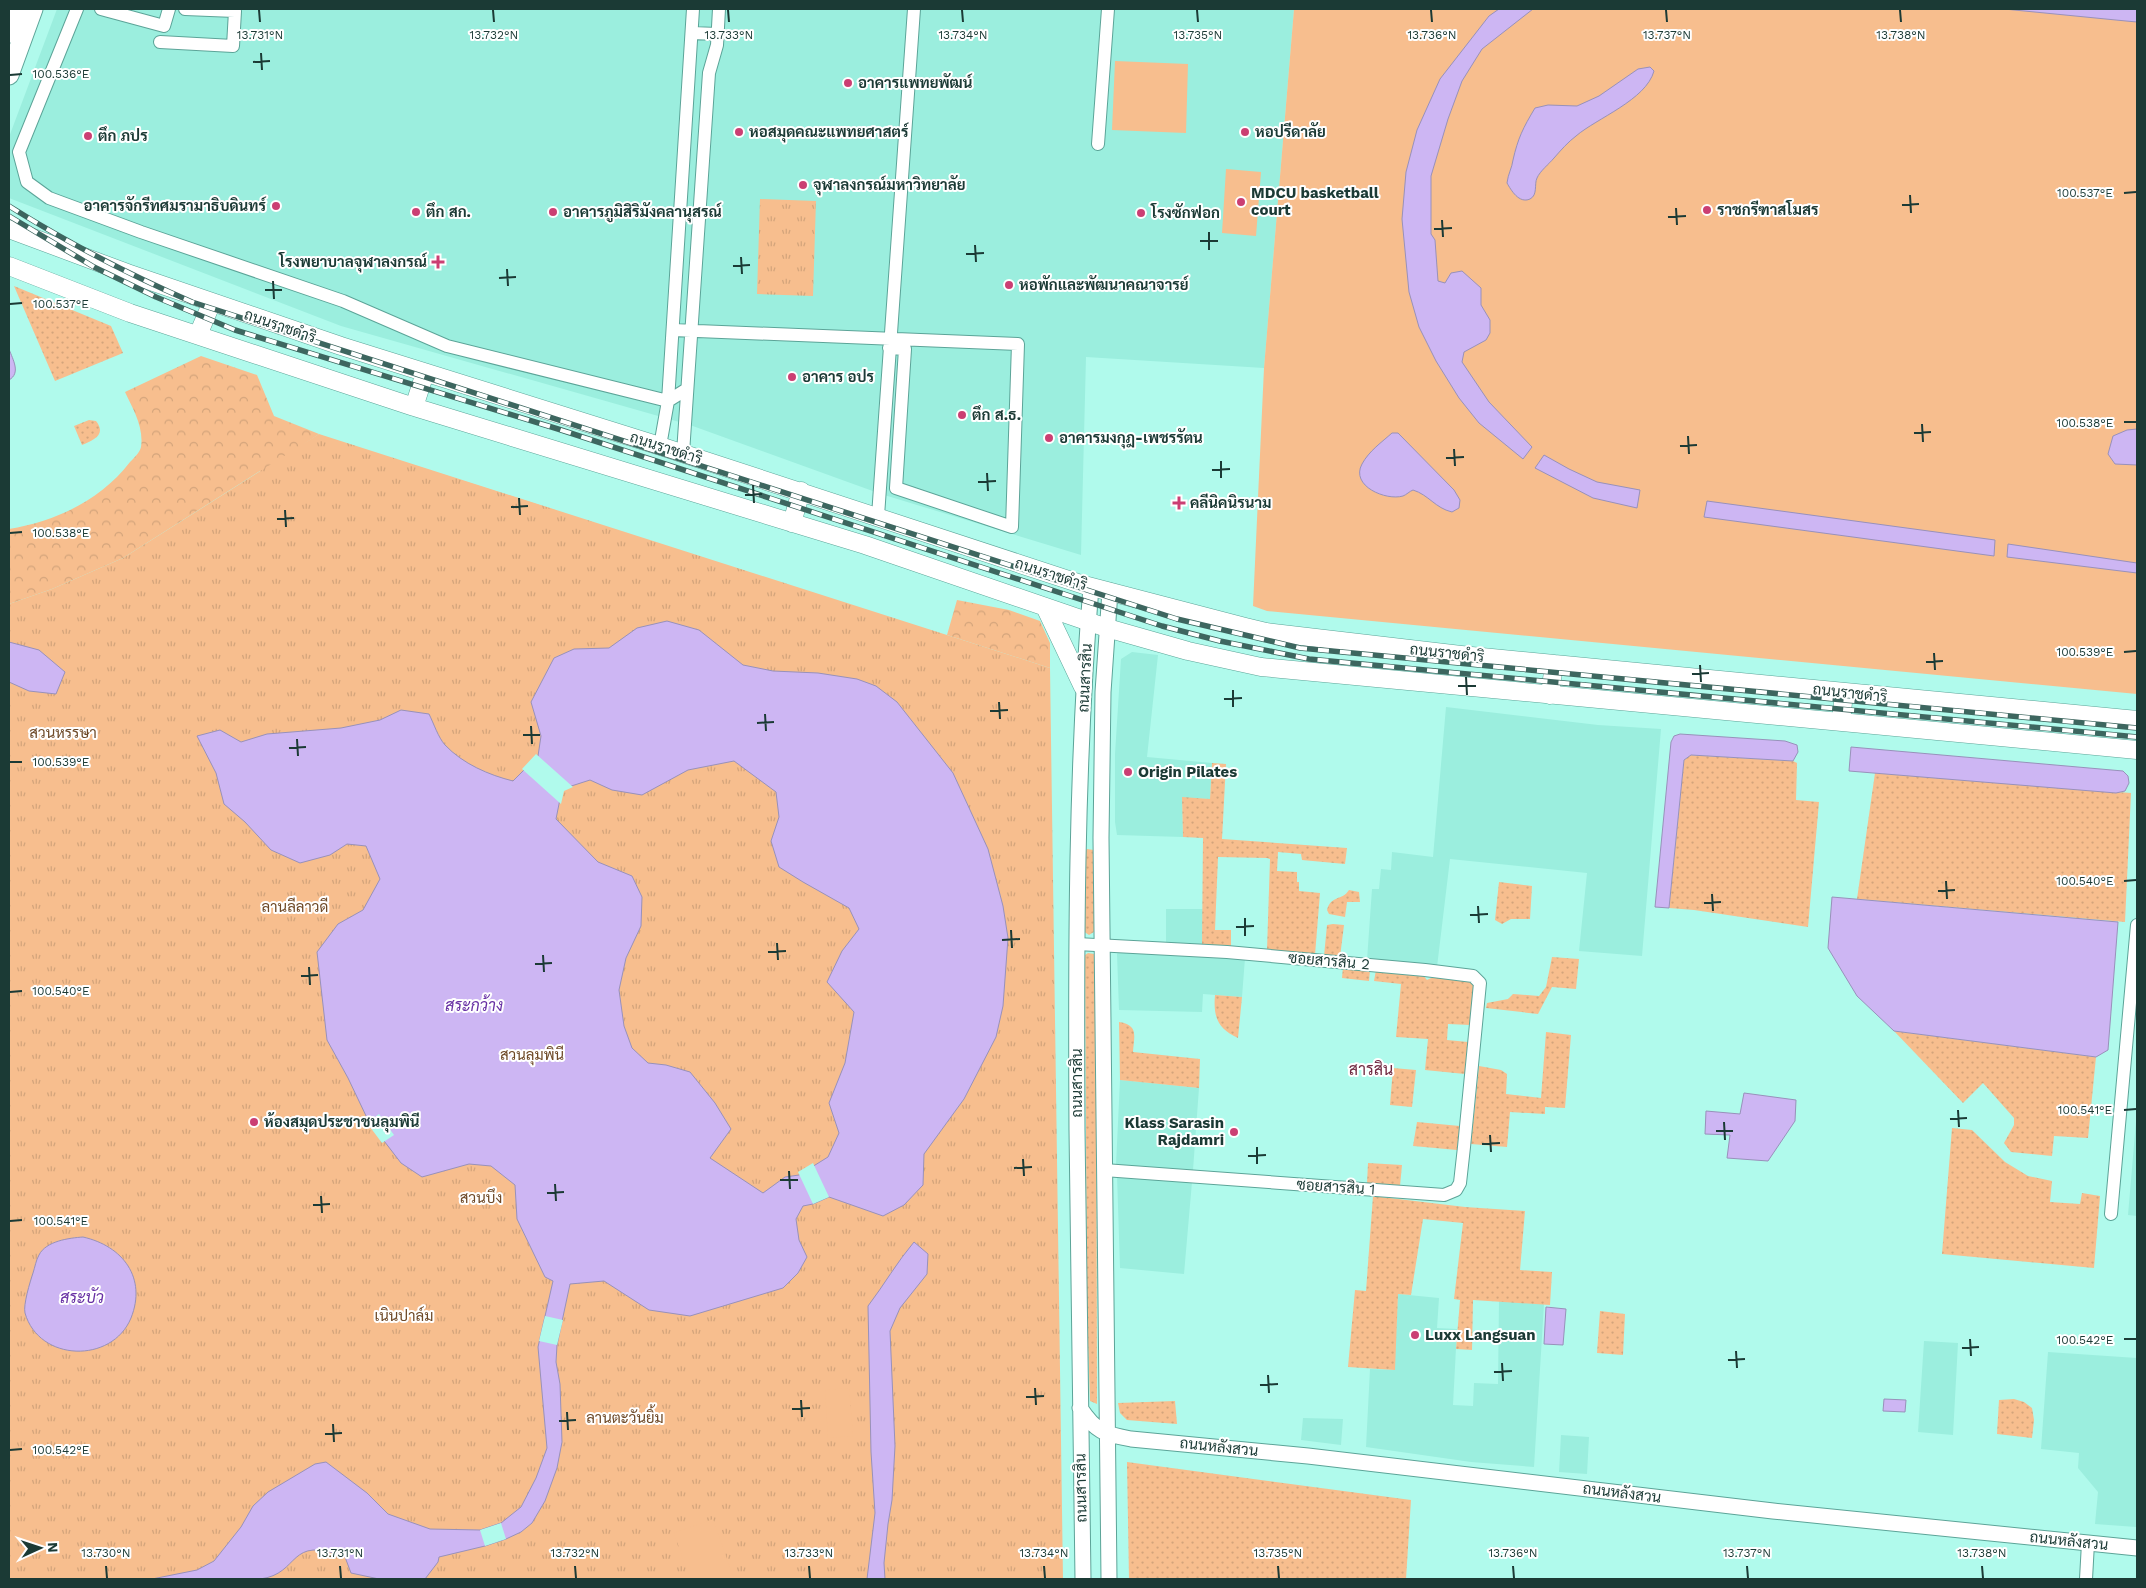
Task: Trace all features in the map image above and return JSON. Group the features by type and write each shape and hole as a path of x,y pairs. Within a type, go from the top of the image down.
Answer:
{"main road":[{"path":"9,33 18,9"},
{"path":"9,75 33,9"},
{"name":"ถนนราชดำริ","path":"9,229 341,346 683,453 1091,587 1266,632 1554,664 2137,720"},
{"name":"ถนนราชดำริ","path":"9,266 130,313 414,407 865,545 1088,622 1188,651 1261,667 2137,750"},
{"path":"198,336 212,302"},
{"path":"414,407 425,373"},
{"path":"792,523 801,491"},
{"path":"1045,607 1083,687"},
{"path":"1550,695 1554,664"},
{"path":"1841,722 1844,692"}],"street":[{"path":"77,9 19,152 27,182 49,198 141,232 343,301 447,346 668,401 687,389"},
{"path":"101,9 164,26 169,9"},
{"path":"160,42 233,46 235,10 185,9"},
{"path":"660,446 668,401 693,9"},
{"path":"683,453 709,73 717,34 719,9"},
{"path":"878,516 914,9"},
{"path":"1098,144 1108,9"},
{"path":"692,33 717,34"},
{"path":"673,330 889,342 1018,344 1012,527 896,488 905,349 889,342"},
{"name":"ถนนสารสิน","path":"1083,1579 1076,944 1083,687 1091,587"},
{"name":"ถนนสารสิน","path":"1109,1579 1100,838 1102,692 1110,591"},
{"path":"1080,813 1088,821 1097,816 1101,809"},
{"path":"1078,839 1088,830 1096,832 1100,838"},
{"path":"2111,1214 2137,925"},
{"name":"ซอยสารสิน 2","path":"1076,944 1241,953 1473,976 1480,983 1480,988 1472,1081"},
{"name":"ซอยสารสิน 1","path":"1104,1170 1449,1194 1456,1190 1460,1183 1472,1081"},
{"path":"1080,1408 1087,1419 1106,1435"},
{"name":"ถนนหลังสวน","path":"1106,1435 1308,1456 1773,1511 2137,1548"},
{"path":"2086,1579 2088,1543"}],"shaded area":[{"path":"57,9 1294,9 1264,368 1086,357 1081,555 881,494 690,425 341,326 9,198 9,137"},
{"path":"1132,652 1158,655 1147,757 1212,763 1210,799 1182,798 1183,837 1117,835 1115,822 1115,754 1121,659"},
{"path":"1446,707 1598,725 1661,729 1642,956 1579,951 1587,873 1450,859 1437,967 1367,960 1372,889 1379,889 1381,869 1391,870 1392,852 1433,857"},
{"path":"1166,909 1203,909 1202,946 1166,943"},
{"path":"1119,951 1245,958 1242,997 1203,994 1202,1012 1119,1010 1117,954"},
{"path":"1120,1080 1199,1088 1193,1170 1116,1165"},
{"path":"2137,1110 2137,1216 2128,1215"},
{"path":"1117,1175 1192,1182 1184,1274 1120,1268"},
{"path":"1398,1294 1439,1298 1437,1328 1457,1329 1453,1405 1473,1406 1474,1383 1498,1384 1499,1301 1544,1304 1534,1467 1471,1462 1366,1447 1370,1369 1394,1370"},
{"path":"1924,1341 1958,1343 1953,1435 1918,1432"},
{"path":"2048,1352 2137,1358 2136,1527 2095,1524 2098,1492 2078,1468 2079,1453 2041,1449"},
{"path":"1303,1418 1343,1419 1341,1445 1301,1440"},
{"path":"1561,1435 1589,1437 1587,1474 1559,1472"}],"green space":[{"name":"ราชกรีฑาสโมสร","path":"1294,9 2137,9 2137,694 1267,611 1253,606 1264,368"},
{"path":"1115,61 1188,64 1186,133 1112,130"},
{"name":"MDCU basketball court","path":"1226,169 1261,172 1256,236 1222,233"},
{"path":"760,199 816,201 813,296 757,294"},
{"path":"14,286 111,326 123,353 55,381"},
{"path":"201,356 257,375 274,416 319,434 294,451 385,456 555,510 558,520 260,471 123,558 52,589 9,604 9,529 44,521 60,515 105,488 135,457 141,447 142,440 139,425 125,392"},
{"path":"89,420 96,421 100,430 94,439 82,445 74,426"},
{"name":"สวนลุมพินี","path":"319,434 1050,668 1063,1579 9,1579 9,604 52,589 123,558"},
{"path":"957,600 1009,610 1040,621 1050,643 1050,668 947,635"},
{"path":"1690,755 1793,761 1797,763 1796,800 1819,802 1808,927 1669,908 1684,760"},
{"path":"1212,763 1226,764 1222,839 1347,848 1345,864 1302,860 1301,854 1278,852 1277,871 1297,872 1299,891 1320,893 1315,955 1267,950 1270,859 1267,858 1218,857 1215,930 1231,930 1231,947 1202,946 1203,838 1183,837 1182,797 1210,799"},
{"path":"1875,773 2131,793 2125,922 1857,899"},
{"path":"1087,849 1094,850 1097,930 1089,935 1083,931 1084,853"},
{"path":"1499,882 1532,886 1530,919 1511,919 1502,924 1495,920"},
{"path":"1349,890 1359,892 1360,902 1347,902 1345,917 1329,914 1327,910 1331,902 1343,896"},
{"path":"1327,925 1344,925 1340,957 1324,956"},
{"path":"1088,953 1094,954 1096,957 1097,1404 1090,1401 1087,1313 1085,955"},
{"path":"1552,957 1579,959 1576,989 1552,987 1538,1014 1486,1008 1487,1003 1508,999 1513,994 1539,996 1546,987"},
{"path":"1343,967 1370,970 1369,981 1342,978"},
{"path":"1376,970 1423,975 1427,980 1437,977 1458,978 1474,984 1470,1025 1448,1024 1447,1040 1468,1042 1465,1074 1425,1070 1428,1039 1396,1037 1401,984 1374,981"},
{"path":"1215,995 1242,997 1238,1038 1226,1031 1218,1021 1215,1010"},
{"path":"1119,1022 1130,1026 1134,1032 1133,1052 1200,1059 1199,1088 1120,1080"},
{"path":"1894,1031 2096,1057 2088,1138 2054,1136 2052,1156 2011,1152 2004,1143 2014,1125 2014,1118 1983,1083 1963,1103"},
{"path":"1546,1032 1571,1035 1565,1108 1545,1107 1545,1114 1510,1112 1507,1147 1471,1144 1479,1066 1501,1070 1507,1074 1506,1094 1541,1098"},
{"path":"1393,1068 1416,1070 1412,1107 1390,1105"},
{"path":"1417,1122 1460,1126 1457,1150 1413,1146"},
{"path":"1952,1128 1972,1130 2005,1162 2028,1176 2052,1181 2050,1202 2080,1204 2082,1193 2100,1196 2094,1268 1942,1254"},
{"path":"1368,1163 1402,1165 1400,1186 1367,1184"},
{"path":"1373,1196 1465,1207 1525,1211 1520,1270 1552,1272 1550,1305 1473,1300 1472,1350 1456,1349 1460,1300 1454,1299 1463,1223 1423,1219 1411,1295 1398,1294 1395,1370 1348,1367 1355,1290 1366,1291"},
{"path":"1600,1311 1625,1314 1623,1355 1597,1353"},
{"path":"849,1388 853,1436 828,1438 825,1390"},
{"path":"2014,1399 2024,1402 2032,1408 2034,1420 2032,1438 1997,1434 1999,1400"},
{"path":"1175,1401 1177,1424 1127,1420 1120,1413 1118,1403"},
{"path":"1127,1462 1411,1500 1406,1579 1129,1579"},
{"path":"713,1519 734,1579 690,1579 674,1533"}],"water":[{"path":"1499,9 1533,9 1482,49 1462,81 1448,119 1431,176 1431,234 1435,240 1438,281 1445,283 1451,273 1462,271 1481,288 1481,305 1490,320 1490,333 1486,340 1464,352 1462,362 1489,402 1532,447 1523,459 1479,423 1459,398 1436,361 1419,327 1409,292 1402,219 1406,172 1417,130 1440,79 1489,16"},
{"path":"2004,9 2137,9 2137,22 2126,21"},
{"path":"1650,67 1654,71 1641,91 1620,108 1573,138 1542,170 1536,180 1534,195 1530,199 1522,200 1516,196 1507,183 1519,139 1535,108 1548,105 1577,106 1599,96 1638,69"},
{"path":"9,349 14,362 15,374 9,380"},
{"path":"2137,429 2137,465 2115,464 2108,454 2113,436 2127,430"},
{"path":"1392,433 1398,433 1454,490 1460,500 1459,508 1452,512 1446,510 1413,490 1403,496 1396,497 1379,494 1365,485 1361,479 1360,472 1362,464 1372,451"},
{"path":"1544,455 1597,482 1640,490 1637,508 1593,498 1535,468"},
{"path":"1707,501 1995,540 1994,556 1704,517"},
{"path":"2008,544 2137,563 2137,573 2007,557"},
{"name":"สระกว้าง","path":"667,621 699,630 743,665 773,671 818,673 857,679 876,686 897,702 953,773 988,849 1003,906 1008,938 1003,1006 996,1037 964,1099 924,1154 923,1185 904,1205 883,1216 829,1197 803,1206 796,1219 799,1240 807,1257 798,1273 783,1288 690,1316 649,1310 604,1281 570,1284 557,1345 556,1362 560,1384 562,1442 557,1468 545,1501 532,1523 521,1532 485,1546 439,1557 438,1562 425,1579 379,1579 351,1573 345,1557 326,1551 313,1550 303,1553 273,1576 260,1579 152,1579 197,1570 214,1561 241,1527 253,1506 268,1492 315,1464 326,1462 367,1493 388,1514 430,1529 480,1530 501,1523 521,1507 536,1478 547,1448 538,1347 553,1281 545,1277 517,1219 515,1185 491,1166 469,1164 422,1177 401,1163 368,1120 327,1040 317,952 338,924 363,910 380,879 366,846 347,844 330,855 300,863 271,850 245,822 224,804 216,773 197,736 220,730 241,742 267,734 341,728 380,720 401,710 429,714 440,738 452,752 477,768 513,781 538,756 541,736 531,702 554,658 574,649 609,648 637,628","holes":["734,761 776,792 779,817 771,841 779,867 849,908 859,929 842,951 827,982 854,1012 845,1063 829,1103 839,1133 828,1157 799,1175 785,1177 763,1193 710,1158 731,1129 715,1103 690,1072 666,1065 648,1063 632,1048 624,1026 619,990 626,958 641,926 642,897 632,876 598,862 556,819 562,789 590,780 612,790 642,795 688,770"]},
{"path":"9,642 39,650 65,672 56,694 29,691 9,682"},
{"path":"1680,734 1785,741 1797,745 1798,752 1793,761 1691,755 1684,760 1669,908 1655,907 1671,742 1674,736"},
{"path":"1851,747 2123,771 2128,776 2129,783 2125,791 2116,793 1849,771"},
{"path":"1832,897 2118,922 2108,1050 2096,1057 1894,1031 1857,996 1828,948"},
{"path":"1744,1093 1796,1100 1795,1121 1768,1161 1727,1158 1730,1135 1705,1134 1706,1111 1740,1114"},
{"name":"สระบัว","path":"83,1237 97,1241 120,1256 128,1266 136,1290 131,1318 122,1333 108,1344 93,1350 76,1351 60,1348 45,1341 33,1329 25,1313 25,1305 36,1261 42,1250 58,1241"},
{"path":"914,1242 928,1254 927,1274 900,1308 890,1331 895,1446 892,1500 884,1563 885,1579 867,1579 875,1513 871,1452 868,1306"},
{"path":"1546,1307 1566,1309 1563,1345 1544,1344"},
{"path":"1884,1399 1906,1400 1905,1412 1883,1411"}],"pier":[{"path":"536,754 573,787 564,791 561,804 522,769"},
{"path":"379,1114 394,1135 382,1143 367,1123"},
{"path":"813,1163 829,1197 813,1204 798,1172"},
{"path":"545,1316 563,1320 557,1345 539,1341"},
{"path":"501,1523 506,1539 485,1546 480,1530"}],"railway":[{"path":"9,206 53,233 192,302 1177,619 1300,648 2137,728"},
{"path":"9,216 94,267 156,297 235,330 558,429 1162,626 1220,641 1309,659 2137,737"}],"place":[{"name":"อาคารแพทยพัฒน์","path":"848,83"},
{"name":"หอสมุดคณะแพทยศาสตร์","path":"739,132"},
{"name":"หอปรีดาลัย","path":"1245,132"},
{"name":"ตึก ภปร","path":"88,136"},
{"name":"จุฬาลงกรณ์มหาวิทยาลัย","path":"803,185"},
{"name":"MDCU basketball court","path":"1241,202"},
{"name":"อาคารจักรีทศมรามาธิบดินทร์","path":"276,206"},
{"name":"ราชกรีฑาสโมสร","path":"1707,210"},
{"name":"ตึก สก.","path":"416,212"},
{"name":"อาคารภูมิสิริมังคลานุสรณ์","path":"553,212"},
{"name":"โรงซักฟอก","path":"1141,213"},
{"name":"โรงพยาบาลจุฬาลงกรณ์","path":"438,262"},
{"name":"หอพักและพัฒนาคณาจารย์","path":"1009,285"},
{"name":"อาคาร อปร","path":"792,377"},
{"name":"ตึก ส.ธ.","path":"962,415"},
{"name":"อาคารมงกุฎ-เพชรรัตน","path":"1049,438"},
{"name":"คลีนิคนิรนาม","path":"1179,503"},
{"name":"Origin Pilates","path":"1128,772"},
{"name":"ห้องสมุดประชาชนลุมพินี","path":"254,1122"},
{"name":"Klass Sarasin Rajdamri","path":"1234,1132"},
{"name":"Luxx Langsuan","path":"1415,1335"}],"district":[{"name":"สารสิน","path":"1371,1069"}],"park label":[{"name":"สวนหรรษา","path":"63,733"},
{"name":"ลานลีลาวดี","path":"295,907"},
{"name":"สวนบึง","path":"481,1198"},
{"name":"เนินปาล์ม","path":"404,1316"},
{"name":"ลานตะวันยิ้ม","path":"625,1418"}]}
